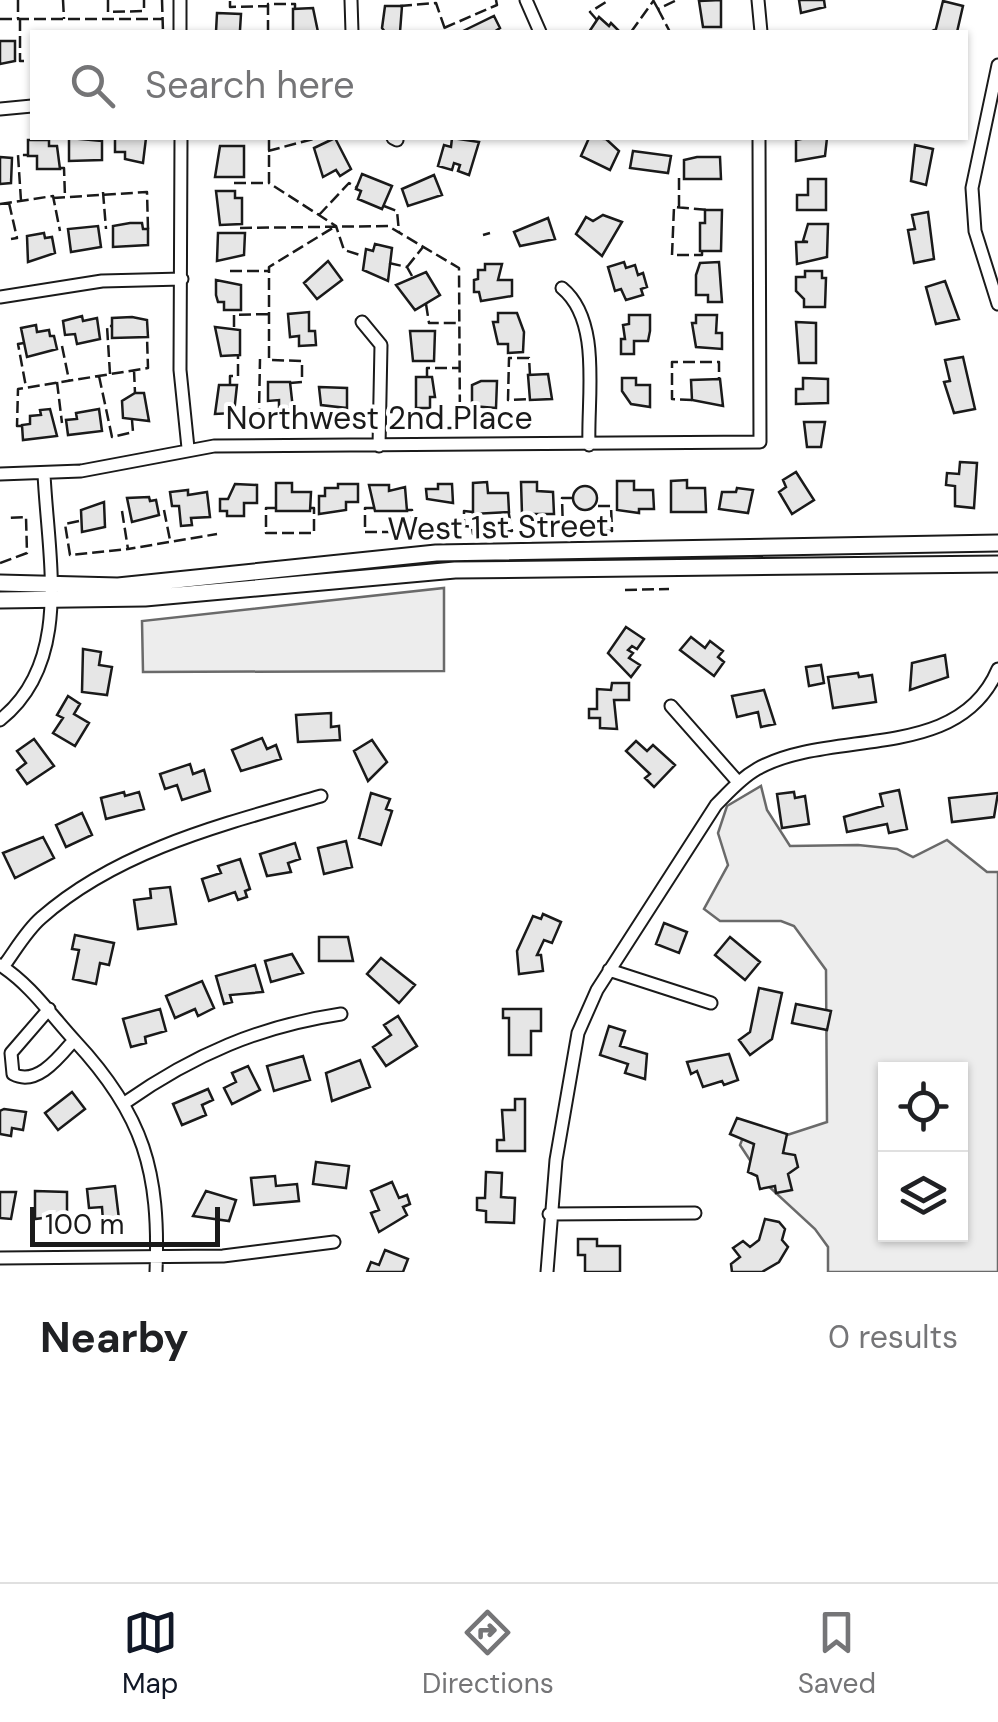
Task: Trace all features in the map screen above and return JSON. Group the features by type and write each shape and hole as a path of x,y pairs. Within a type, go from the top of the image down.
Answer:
{"main road":[{"name":"West 1st Street","path":"0,600 49,591 436,553 998,543"},
{"name":"West 1st Street","path":"0,583 145,598 456,570 998,564"}],"street":[{"path":"180,0 180,30"},
{"path":"351,0 352,30"},
{"path":"526,0 539,30"},
{"path":"758,0 761,30"},
{"path":"998,65 972,188 975,231 998,304"},
{"path":"0,108 30,106"},
{"path":"181,140 180,370 188,448"},
{"name":"Northwest 2nd Place","path":"0,474 44,474 188,448 760,442 760,140"},
{"path":"0,297 102,281 182,279"},
{"path":"562,288 576,300 586,326 588,445"},
{"path":"362,322 380,345 379,446"},
{"path":"0,720 34,685 46,658 49,591 44,474"},
{"path":"547,1272 550,1214 578,1034 610,970 716,805 738,782 781,758 950,723 982,697 997,673"},
{"path":"671,706 738,782"},
{"path":"156,1272 154,1180 126,1102 49,1009 2,966 38,921 84,885 129,860 321,796"},
{"path":"610,970 711,1003"},
{"path":"49,1009 11,1053 13,1074 20,1078 40,1073 74,1040"},
{"path":"126,1102 167,1074 256,1032 341,1014"},
{"path":"550,1214 695,1214"},
{"path":"0,1258 224,1256 334,1242"}],"shaded area":[{"path":"444,588 444,671 143,672 142,621"},
{"path":"761,786 767,810 790,846 858,845 897,849 913,857 947,840 987,872 998,872 998,1272 828,1272 828,1247 815,1229 765,1183 740,1145 744,1135 778,1138 827,1122 826,970 794,926 781,921 720,921 704,909 728,865 718,833 727,806"}],"building":[{"path":"721,0 721,27 703,27 699,1"},
{"path":"799,0 824,0 825,7 801,13"},
{"path":"943,1 963,6 957,30 936,29"},
{"path":"385,6 402,6 400,30 382,28"},
{"path":"313,8 318,30 293,30 293,9"},
{"path":"217,13 241,14 240,30 216,30"},
{"path":"494,16 500,28 497,30 465,30"},
{"path":"599,17 618,30 590,30"},
{"path":"0,41 15,41 15,61 0,64"},
{"path":"28,140 49,140 49,146 57,146 60,169 37,169 37,156 28,156"},
{"path":"69,140 102,141 102,160 69,161"},
{"path":"115,140 146,140 143,163 125,159 125,152 115,152"},
{"path":"336,140 351,169 340,176 336,170 323,177 314,148"},
{"path":"452,140 479,142 469,175 458,171 460,165 454,163 452,170 438,166 444,145 451,147"},
{"path":"588,140 607,140 619,151 610,170 581,156"},
{"path":"796,140 827,140 825,156 796,161"},
{"path":"915,145 933,149 926,185 911,181"},
{"path":"220,146 244,146 244,177 215,177"},
{"path":"633,151 671,156 668,173 630,168"},
{"path":"0,157 12,158 11,183 0,184"},
{"path":"720,157 721,179 684,179 684,160"},
{"path":"362,174 392,186 382,209 358,199 361,191 356,189"},
{"path":"434,175 442,195 408,206 402,189"},
{"path":"808,179 826,179 826,210 797,210 797,195 808,195"},
{"path":"216,191 235,191 235,198 242,198 242,224 220,225"},
{"path":"705,210 722,210 721,251 700,251 700,223 705,223"},
{"path":"928,212 934,259 914,263 908,230 915,229 912,215"},
{"path":"603,215 622,222 602,256 576,234 586,217 593,221"},
{"path":"548,218 555,239 520,246 514,232"},
{"path":"142,223 143,229 148,229 148,245 113,247 113,226"},
{"path":"808,224 828,224 827,257 797,264 796,242 808,242 803,241"},
{"path":"98,226 101,247 71,252 68,229"},
{"path":"44,233 45,238 52,237 55,253 28,262 27,236"},
{"path":"218,233 245,233 244,255 217,261"},
{"path":"375,244 392,248 388,281 363,270 366,249 373,251"},
{"path":"328,261 342,280 317,299 304,283"},
{"path":"624,262 626,268 635,265 638,275 643,273 647,287 641,289 643,295 626,300 621,289 615,291 608,267"},
{"path":"719,262 722,302 708,302 708,295 696,295 696,275 700,263"},
{"path":"485,264 502,264 498,280 512,280 512,296 481,301 479,292 474,292 474,280 478,279 478,270 485,270"},
{"path":"805,271 822,271 822,278 826,278 825,307 804,307 804,299 796,291 796,277 805,277"},
{"path":"426,272 440,295 415,310 396,285"},
{"path":"216,280 241,285 241,310 224,310 224,302 218,302 216,295"},
{"path":"945,281 959,319 936,324 926,287"},
{"path":"309,312 309,331 315,331 316,345 299,346 299,336 290,337 288,314"},
{"path":"498,313 517,313 524,332 523,352 508,353 508,344 498,344 493,322 498,322"},
{"path":"629,315 650,315 648,341 634,341 634,354 621,354 623,325 629,324"},
{"path":"696,315 717,315 716,333 722,333 722,349 696,347 692,323 696,323"},
{"path":"82,316 83,321 97,318 100,339 77,344 75,334 65,335 63,321"},
{"path":"112,318 147,320 148,337 112,338"},
{"path":"796,322 816,323 816,363 799,363"},
{"path":"36,325 37,332 49,330 57,349 27,357 21,328"},
{"path":"215,327 240,330 240,355 221,356"},
{"path":"410,331 435,331 434,361 413,361"},
{"path":"963,357 975,409 954,413 944,382 950,381 945,360"},
{"path":"548,374 552,399 530,400 528,375"},
{"path":"416,377 432,377 435,397 430,397 430,408 416,408"},
{"path":"622,378 636,378 636,385 650,385 650,407 631,404 622,391"},
{"path":"803,378 828,379 828,403 796,404 796,389 803,389"},
{"path":"720,379 723,406 692,400 691,380"},
{"path":"497,381 496,408 472,406 472,385"},
{"path":"268,382 290,382 293,409 279,409 279,400 268,401"},
{"path":"219,385 237,385 234,413 215,414"},
{"path":"319,387 347,388 347,408 321,405"},
{"path":"135,393 144,393 149,421 123,418 122,401"},
{"path":"50,409 57,436 23,440 22,425 30,424 30,416 41,415 40,410"},
{"path":"99,409 102,431 68,435 66,420 77,419 76,413"},
{"path":"804,422 825,422 821,447 807,447"},
{"path":"960,462 977,463 974,508 955,506 955,486 946,485 947,473 959,474"},
{"path":"796,472 814,500 792,514 779,492 786,487 783,480"},
{"path":"687,480 687,488 705,488 706,512 671,512 671,481"},
{"path":"617,481 634,481 634,490 653,490 654,509 639,509 639,513 617,510"},
{"path":"487,482 488,493 508,493 509,512 473,514 473,483"},
{"path":"521,482 537,482 537,491 553,492 554,514 522,514"},
{"path":"276,483 292,483 292,492 311,492 310,511 276,511"},
{"path":"235,484 257,485 257,503 244,503 244,516 227,516 227,511 220,511 220,499 228,499"},
{"path":"338,484 358,484 358,502 346,502 346,510 319,514 319,496 325,496 325,488 338,488"},
{"path":"438,484 452,484 453,503 427,499 426,489 438,489"},
{"path":"369,485 389,485 389,491 405,487 407,511 375,511"},
{"path":"585,486 594,489 594,507 585,510 576,507 573,498 576,489"},
{"path":"737,488 753,490 748,513 719,509 722,492 736,492"},
{"path":"188,490 188,495 207,492 210,517 191,518 192,525 181,526 179,506 172,506 170,492"},
{"path":"149,497 150,501 156,500 159,515 132,522 127,498"},
{"path":"104,502 105,527 82,532 81,510"},
{"path":"626,627 644,639 637,649 632,646 628,650 633,653 629,658 640,665 631,677 608,653"},
{"path":"691,637 705,648 710,641 723,651 718,657 724,662 714,676 680,650"},
{"path":"83,649 101,652 99,665 112,667 107,695 82,692"},
{"path":"945,655 948,677 910,690 912,663"},
{"path":"821,665 824,683 809,686 806,667"},
{"path":"858,673 859,677 872,675 876,702 833,708 828,677"},
{"path":"612,683 629,683 629,700 614,700 617,729 600,728 600,718 589,718 589,709 597,709 597,689 611,690"},
{"path":"764,690 775,724 761,727 758,712 737,717 732,696"},
{"path":"68,696 80,704 74,714 89,723 75,746 53,733 63,718 57,715"},
{"path":"331,713 331,727 339,726 340,740 298,742 296,715"},
{"path":"262,738 267,749 276,745 281,759 241,771 232,750"},
{"path":"34,739 54,766 27,784 17,770 26,763 17,751"},
{"path":"372,740 387,762 368,781 354,751"},
{"path":"636,741 647,751 653,745 675,765 654,787 645,778 650,774 626,751"},
{"path":"190,764 193,774 204,770 210,791 182,800 177,785 165,789 160,774"},
{"path":"899,790 907,829 889,833 887,824 847,832 844,817 883,806 880,794"},
{"path":"124,792 125,796 139,792 144,809 106,819 101,798"},
{"path":"794,792 795,798 805,796 809,824 782,828 777,794"},
{"path":"371,793 390,799 386,809 392,811 381,845 359,838"},
{"path":"998,793 994,817 952,822 949,798"},
{"path":"82,813 92,835 66,847 56,825"},
{"path":"43,837 54,858 15,878 3,853"},
{"path":"346,841 352,867 324,874 318,848"},
{"path":"295,843 300,859 288,863 291,872 267,876 260,854"},
{"path":"240,859 250,889 245,891 247,897 238,900 235,892 209,901 202,879 221,873 218,866"},
{"path":"170,887 176,924 138,929 134,900 151,898 150,889"},
{"path":"543,914 561,922 552,943 544,940 537,955 541,955 543,971 519,974 517,951 533,916 541,919"},
{"path":"664,923 687,932 679,953 656,944"},
{"path":"75,935 114,943 109,965 100,963 96,984 73,979 79,950 72,949"},
{"path":"319,937 348,937 353,961 319,961"},
{"path":"730,937 760,962 745,980 715,955"},
{"path":"292,954 303,973 271,982 265,961"},
{"path":"381,958 415,985 399,1003 367,974"},
{"path":"255,965 263,992 230,995 232,1002 224,1004 216,976"},
{"path":"202,981 214,1008 198,1016 195,1009 175,1018 166,996"},
{"path":"759,988 782,993 772,1039 750,1055 739,1040 750,1032"},
{"path":"796,1004 831,1011 827,1030 792,1023"},
{"path":"160,1009 166,1031 145,1037 146,1043 131,1047 123,1019"},
{"path":"503,1009 541,1009 541,1031 531,1031 531,1055 509,1055 509,1018 503,1018"},
{"path":"398,1016 417,1046 386,1066 373,1047 391,1035 384,1025"},
{"path":"609,1026 625,1031 620,1046 647,1054 645,1079 625,1073 628,1064 600,1055"},
{"path":"729,1054 738,1080 703,1087 697,1071 691,1074 687,1062"},
{"path":"303,1056 310,1080 274,1091 267,1066"},
{"path":"360,1060 370,1087 332,1101 326,1073"},
{"path":"248,1066 260,1090 232,1104 224,1088 236,1082 232,1073"},
{"path":"208,1089 213,1100 202,1105 206,1115 182,1125 173,1104"},
{"path":"72,1092 85,1109 58,1130 45,1113"},
{"path":"515,1099 525,1099 525,1151 497,1151 497,1140 504,1140 502,1110 515,1110"},
{"path":"0,1111 26,1112 23,1130 12,1128 11,1136 0,1134"},
{"path":"737,1118 787,1134 783,1153 795,1155 798,1167 788,1174 792,1190 776,1193 775,1186 760,1189 757,1176 748,1172 754,1144 730,1134"},
{"path":"316,1162 349,1166 346,1188 313,1184"},
{"path":"486,1172 502,1173 501,1197 515,1198 514,1223 486,1222 486,1211 477,1210 477,1198 485,1198"},
{"path":"275,1176 276,1186 297,1184 299,1201 254,1205 251,1178"},
{"path":"392,1182 399,1198 407,1195 410,1204 403,1207 407,1215 379,1232 371,1213 379,1210 371,1191"},
{"path":"115,1186 119,1219 103,1221 102,1207 89,1208 87,1189"},
{"path":"35,1191 67,1192 67,1215 35,1219"},
{"path":"206,1191 236,1200 229,1221 193,1216"},
{"path":"0,1192 16,1192 11,1219 0,1218"},
{"path":"765,1219 779,1222 785,1229 782,1240 788,1247 779,1262 762,1272 732,1272 731,1264 740,1257 733,1248 743,1241 750,1247 759,1240"},
{"path":"578,1239 597,1239 597,1246 620,1246 620,1272 585,1272 585,1255 578,1255"},
{"path":"385,1250 408,1259 403,1272 367,1272 371,1262 379,1265"}],"fence":[{"path":"18,0 18,19"},
{"path":"63,0 64,19"},
{"path":"108,0 108,12 144,11 144,0"},
{"path":"162,0 163,30"},
{"path":"444,28 497,5 496,0"},
{"path":"597,20 590,12 609,0"},
{"path":"653,0 658,9 677,0"},
{"path":"632,30 654,0"},
{"path":"230,1 230,7 268,6"},
{"path":"400,6 436,3 445,30"},
{"path":"268,30 268,4 295,4 295,8"},
{"path":"658,9 669,30"},
{"path":"0,19 163,19"},
{"path":"20,19 20,61 26,61"},
{"path":"269,140 269,183 336,226 344,250 363,256"},
{"path":"268,151 309,140"},
{"path":"21,201 18,155 28,155"},
{"path":"60,168 64,168 65,197"},
{"path":"679,207 679,178 684,178"},
{"path":"234,183 269,183"},
{"path":"319,215 349,183 356,187"},
{"path":"103,192 106,229"},
{"path":"53,198 147,192 148,229"},
{"path":"0,204 53,196 60,231"},
{"path":"9,203 17,238 11,239"},
{"path":"384,206 397,211 399,232"},
{"path":"702,251 702,255 672,255 674,207 708,210"},
{"path":"290,383 302,382 302,361 269,360 269,267 336,226"},
{"path":"240,228 388,226 459,268 460,428 430,428 430,408"},
{"path":"483,235 490,233"},
{"path":"407,267 423,247"},
{"path":"389,263 407,267 412,276"},
{"path":"230,271 269,271"},
{"path":"426,304 429,323 459,323"},
{"path":"234,327 234,315 269,314"},
{"path":"110,374 107,326 112,326"},
{"path":"21,426 17,426 18,389 148,368 147,337"},
{"path":"24,343 18,344 26,387"},
{"path":"62,346 69,380"},
{"path":"230,385 230,376 238,376 238,355"},
{"path":"530,375 529,358 509,358 508,400 530,399"},
{"path":"234,412 259,412 260,359"},
{"path":"692,400 672,399 672,362 719,362 719,379"},
{"path":"427,377 427,368 460,368"},
{"path":"134,370 135,393"},
{"path":"99,376 112,437 133,432 132,420"},
{"path":"57,382 62,423"},
{"path":"573,498 562,498 563,531 612,531 611,506 597,506"},
{"path":"276,508 266,508 266,533 314,533 314,508 310,508"},
{"path":"375,508 365,508 365,532 412,532 412,510 407,510"},
{"path":"473,512 464,511 464,526 472,527 473,534 512,531 508,509"},
{"path":"164,510 170,540"},
{"path":"122,511 128,549 217,534"},
{"path":"0,563 27,553 26,517 6,518"},
{"path":"79,521 65,524 70,555 128,549"},
{"path":"625,590 669,589"}]}
